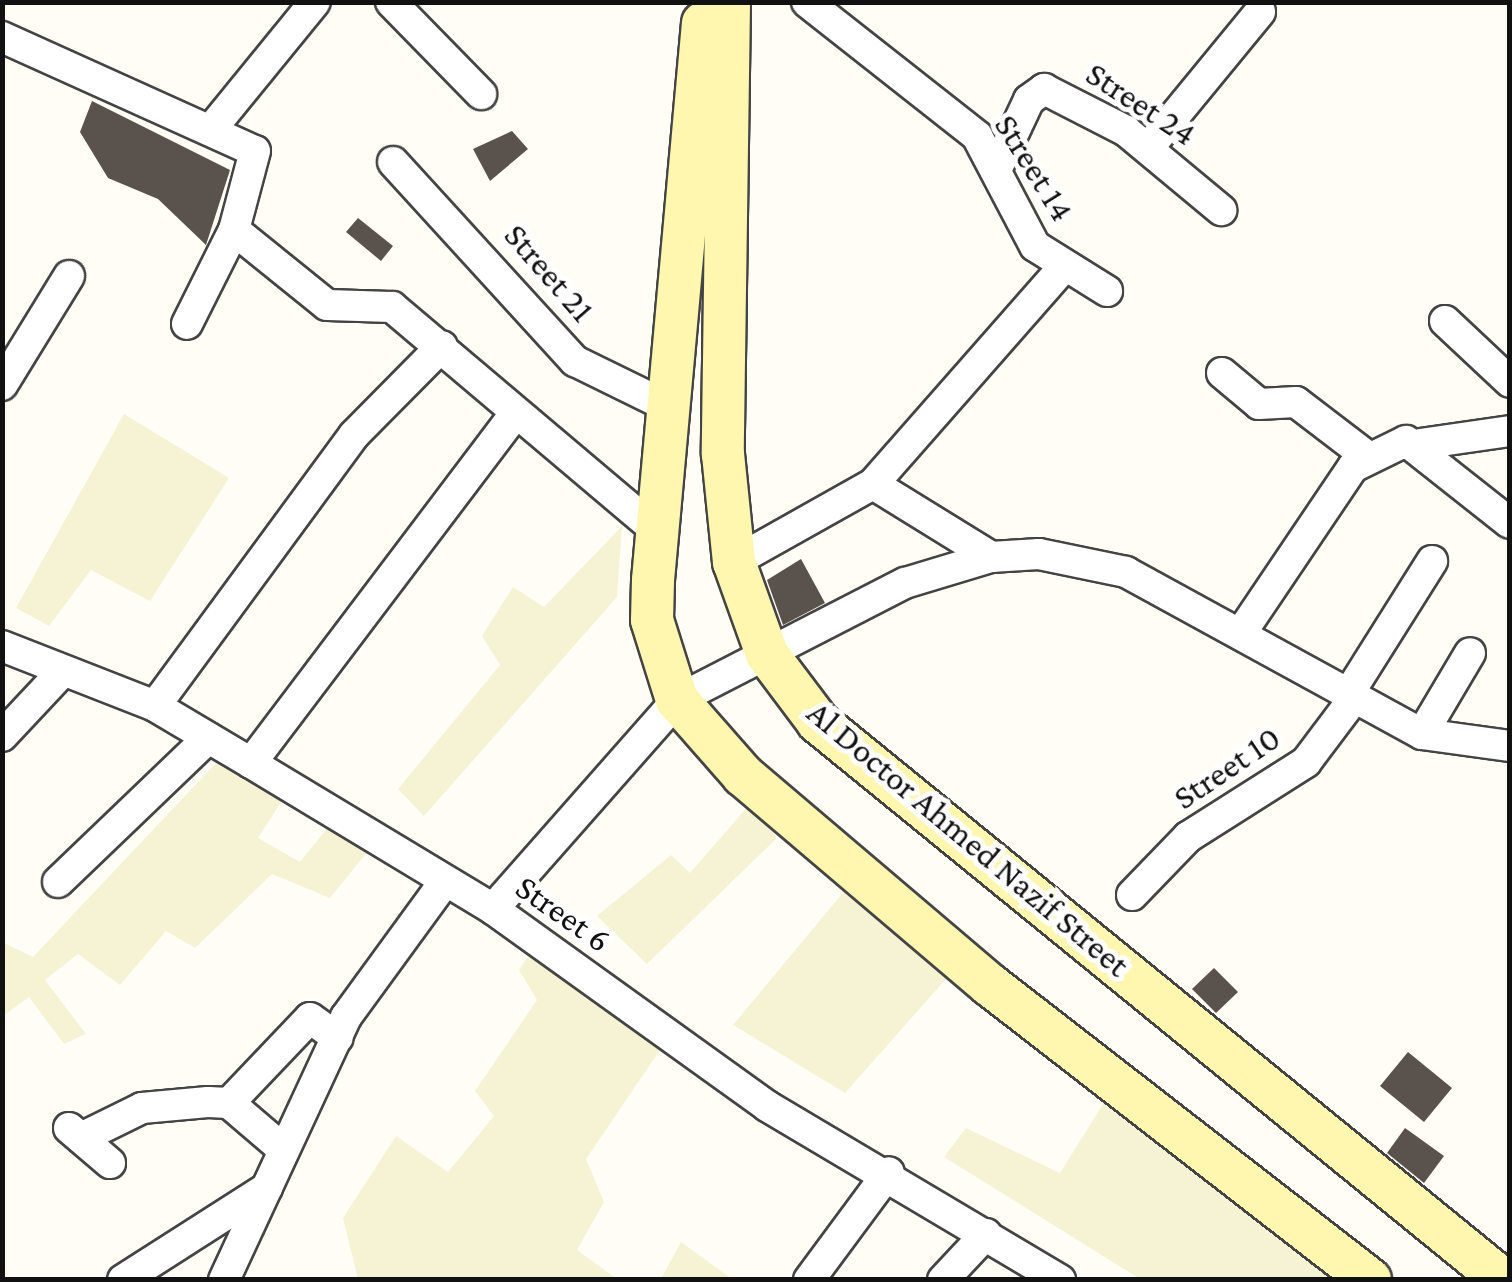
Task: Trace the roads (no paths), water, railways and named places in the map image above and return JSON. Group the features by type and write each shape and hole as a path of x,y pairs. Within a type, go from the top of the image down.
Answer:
{"main road":[{"path":"705,2 656,530 652,620 677,700 743,776 990,985 1370,1280"},
{"name":"Al Doctor Ahmed Nazif Street","path":"729,2 723,454 734,562 767,654 818,722 1503,1280"}],"street":[{"path":"212,126 315,2"},
{"path":"392,2 481,94"},
{"name":"Street 14","path":"807,2 977,136 998,168 1015,217 1062,269 1106,292"},
{"path":"1150,147 1260,12"},
{"path":"2,37 212,126 255,151 234,230 186,324"},
{"name":"Street 24","path":"998,168 1029,100 1044,89 1150,147 1221,210"},
{"name":"Street 21","path":"392,162 575,361 667,406"},
{"path":"234,230 327,305 380,303 442,346 516,414 656,530"},
{"path":"734,562 873,484 1062,269"},
{"path":"2,385 69,276"},
{"path":"1446,321 1510,382"},
{"path":"154,706 354,435 442,346"},
{"path":"1222,372 1259,404 1296,402 1368,457"},
{"path":"251,763 516,414"},
{"path":"1241,632 1368,457 1420,444 1510,431"},
{"path":"1420,444 1510,523"},
{"path":"873,484 990,557"},
{"path":"494,909 677,700 905,583 990,557 1039,554 1126,572 1422,734 1510,746"},
{"name":"Street 10","path":"1132,895 1188,837 1306,762 1352,695 1432,561"},
{"name":"Street 6","path":"2,646 154,706 251,763 494,909 767,1106 889,1172 1060,1280"},
{"path":"1422,734 1470,652"},
{"path":"2,736 62,672"},
{"path":"58,882 208,738"},
{"path":"224,1280 338,1038 446,881"},
{"path":"230,1103 304,1022 321,1021 338,1038"},
{"path":"110,1163 75,1133 142,1108 230,1103 284,1150"},
{"path":"809,1280 889,1172"},
{"path":"123,1280 267,1188"},
{"path":"943,1280 986,1234"}]}
